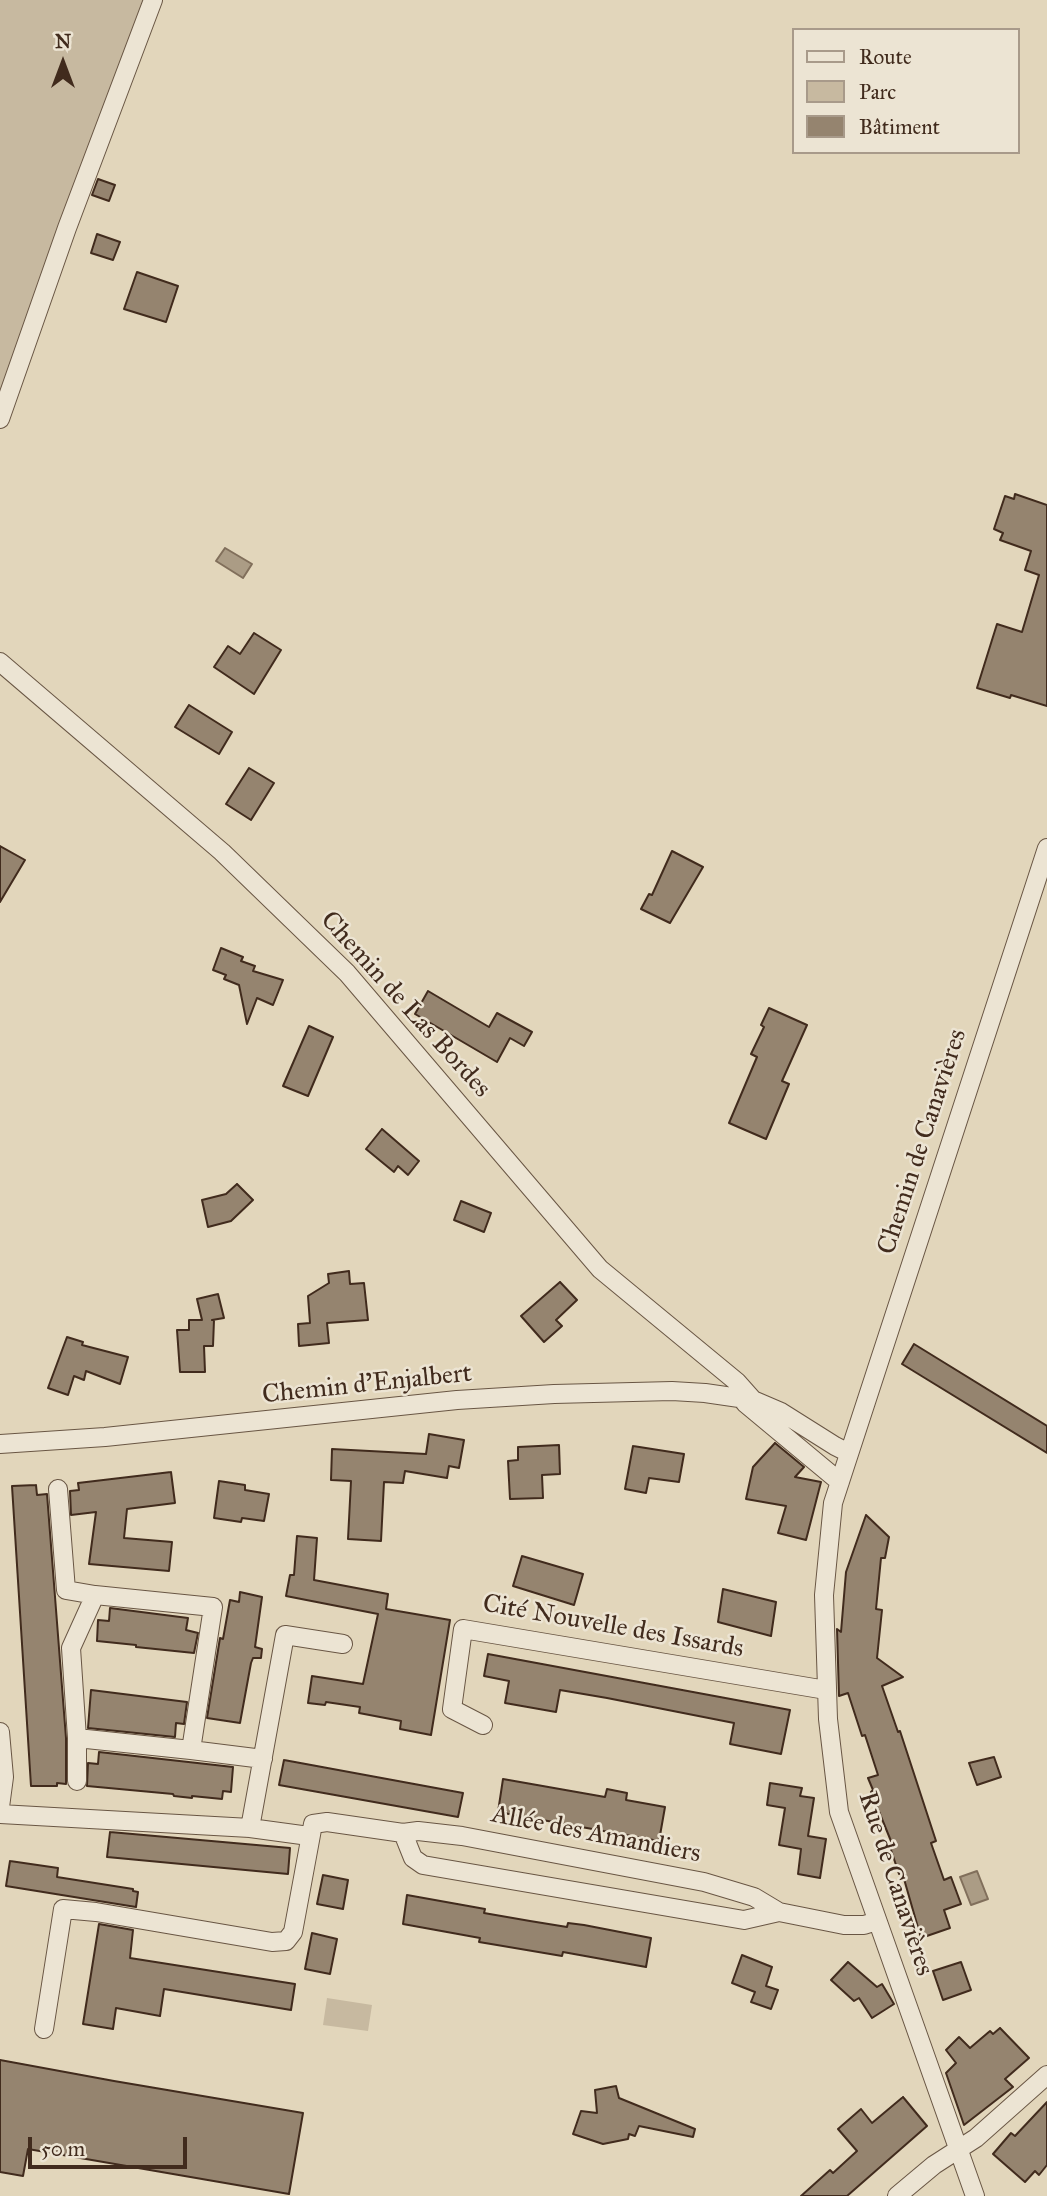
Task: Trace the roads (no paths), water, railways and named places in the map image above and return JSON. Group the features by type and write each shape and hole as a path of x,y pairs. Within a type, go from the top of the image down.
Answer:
{"street":[{"path":"0,419 67,228 153,0"},
{"name":"Chemin de Las Bordes","path":"0,662 222,852 347,973 600,1269 737,1382 746,1399"},
{"name":"Chemin de Canavières","path":"849,1453 1047,848"},
{"name":"Chemin d'Enjalbert","path":"0,1444 105,1437 457,1400 672,1391 746,1399 781,1412 849,1453"},
{"path":"746,1399 840,1482"},
{"name":"Rue de Canavières","path":"849,1453 833,1503 824,1595 828,1719 839,1812 975,2196"},
{"path":"58,1489 66,1590 213,1607 191,1750"},
{"path":"78,1781 71,1648 95,1595"},
{"name":"Cité Nouvelle des Issards","path":"483,1725 452,1709 463,1629 826,1690"},
{"path":"250,1829 285,1635 343,1644"},
{"path":"0,1732 4,1777 0,1807"},
{"path":"77,1738 263,1759"},
{"path":"0,1814 250,1829 309,1836 293,1932 286,1941 272,1942 96,1912 63,1909 44,2028"},
{"name":"Allée des Amandiers","path":"309,1836 313,1824 327,1822 403,1833 418,1831 462,1836 704,1882 754,1897 779,1912 845,1925 864,1925 877,1921"},
{"path":"403,1833 413,1858 423,1865 744,1920 779,1912"},
{"path":"702,1913 704,1882"},
{"path":"897,2196 934,2165 976,2138 1047,2075"}]}
